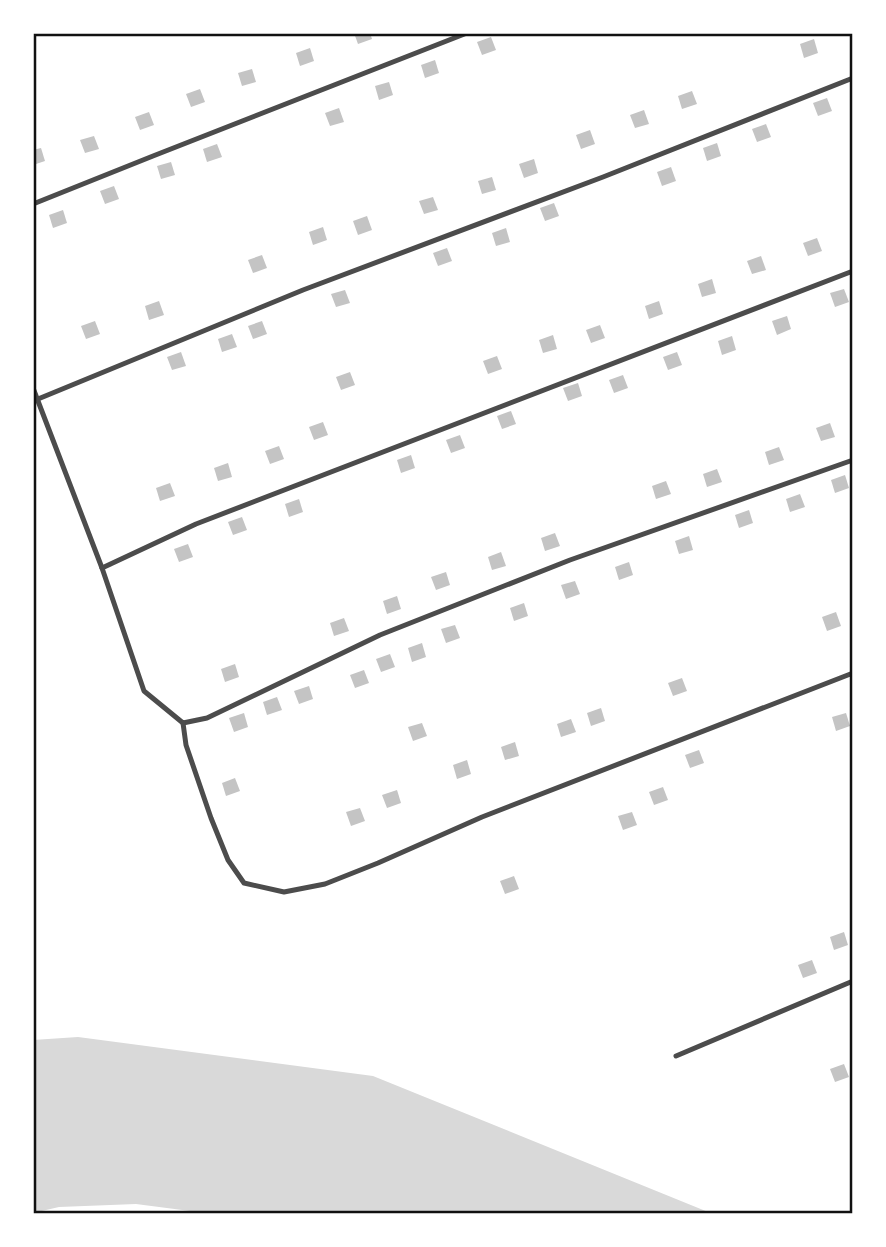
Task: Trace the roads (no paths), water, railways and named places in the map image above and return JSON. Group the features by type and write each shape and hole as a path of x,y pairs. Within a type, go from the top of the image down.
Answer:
{"lane":[{"path":"33,204 467,33"},
{"path":"38,399 303,290 603,177 853,78"},
{"path":"102,568 196,524 853,271"},
{"path":"33,388 102,568 145,691 183,723 186,745 211,818 228,860 244,883 284,892 325,884 482,817 853,673"},
{"path":"183,723 207,718 380,635 557,565 853,460"},
{"path":"676,1056 853,981"}]}
